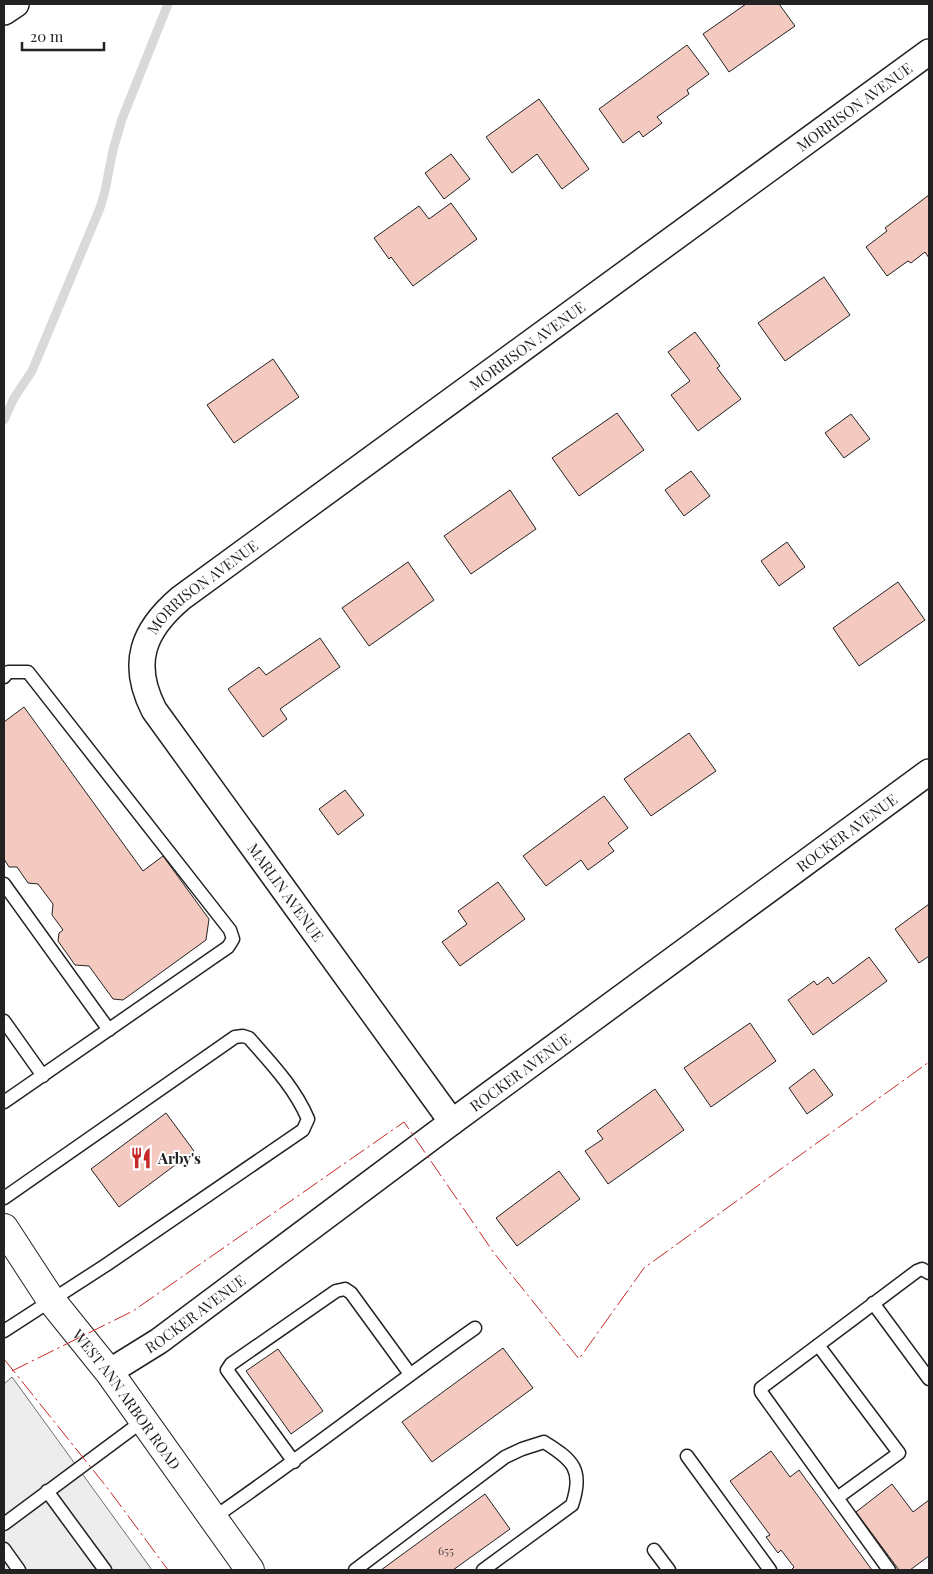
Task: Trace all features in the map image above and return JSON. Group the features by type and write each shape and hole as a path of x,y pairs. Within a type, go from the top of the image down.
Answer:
{"main road":[{"name":"WEST ANN ARBOR ROAD","path":"4,1228 51,1300 109,1372 250,1570"}],"street":[{"path":"4,12 16,4"},
{"name":"MORRISON AVENUE","path":"143,654 147,638 157,622 181,598 929,52"},
{"name":"MARLIN AVENUE","path":"143,654 143,684 154,710 452,1122"},
{"name":"ROCKER AVENUE","path":"109,1372 159,1341 452,1122 929,772"}],"lane":[{"path":"4,677 8,672 28,672 230,930 233,939 228,947 4,1102"},
{"path":"4,884 109,1030"},
{"path":"4,1021 42,1076"},
{"path":"4,1198 235,1037 249,1038 280,1074 302,1105 308,1119 303,1130 106,1265 4,1331"},
{"path":"889,1570 761,1392 761,1388 917,1271 922,1269 929,1272"},
{"path":"294,1462 227,1370 231,1364 336,1291 345,1289 351,1294 410,1374"},
{"path":"873,1304 929,1380"},
{"path":"213,1518 294,1462 474,1328"},
{"path":"818,1345 899,1453 837,1498"},
{"path":"4,1524 144,1420"},
{"path":"354,1570 506,1457 522,1449 544,1442 560,1452 574,1465 578,1488 572,1505 483,1570"},
{"path":"687,1456 770,1570"},
{"path":"47,1491 104,1570"},
{"path":"4,1549 19,1570"},
{"path":"654,1550 669,1570"}],"shaded area":[{"path":"12,1377 152,1570 4,1570 4,1384"}],"building":[{"path":"746,4 779,4 795,26 729,72 703,34"},
{"path":"687,45 709,74 687,90 689,94 657,117 662,123 643,137 639,131 623,143 599,109"},
{"path":"539,99 589,169 562,189 537,154 512,173 486,137"},
{"path":"451,154 470,179 444,199 425,173"},
{"path":"929,195 929,258 925,252 911,263 908,261 887,276 866,247 887,231 885,228"},
{"path":"451,203 477,239 413,286 391,257 389,259 374,238 419,206 429,219"},
{"path":"824,277 850,315 785,361 758,323"},
{"path":"695,332 720,366 717,368 741,399 698,431 671,395 690,381 668,352"},
{"path":"273,359 299,397 234,443 207,405"},
{"path":"617,413 644,450 579,496 552,458"},
{"path":"851,414 870,439 844,458 825,433"},
{"path":"691,471 710,496 684,516 665,490"},
{"path":"510,490 536,529 471,574 444,536"},
{"path":"787,542 805,567 779,586 761,561"},
{"path":"408,562 434,600 369,646 342,608"},
{"path":"898,582 925,620 859,666 833,628"},
{"path":"320,638 340,667 280,709 287,719 263,737 228,689 259,667 266,675"},
{"path":"24,707 143,871 163,856 209,919 206,940 123,1000 113,999 89,966 75,965 58,941 59,933 63,930 52,915 53,904 38,884 28,883 17,867 9,867 4,859 4,722"},
{"path":"689,733 716,771 651,816 624,779"},
{"path":"345,790 364,815 338,835 319,809"},
{"path":"604,796 628,828 608,843 614,851 588,870 581,860 546,886 523,856"},
{"path":"498,882 525,919 460,966 442,942 467,924 458,911"},
{"path":"929,904 929,956 919,963 895,929"},
{"path":"869,957 887,981 813,1035 788,1000 814,981 817,985 828,977 833,984"},
{"path":"750,1023 776,1061 711,1107 684,1068"},
{"path":"814,1069 833,1095 807,1114 789,1088"},
{"path":"655,1089 684,1130 608,1184 585,1151 603,1139 597,1131"},
{"path":"166,1113 194,1151 119,1207 91,1169"},
{"path":"559,1171 580,1199 517,1246 496,1218"},
{"path":"503,1348 533,1388 432,1462 402,1422"},
{"path":"278,1349 323,1411 291,1434 246,1371"},
{"path":"771,1451 790,1477 799,1470 872,1570 791,1570 794,1567 781,1550 778,1553 766,1537 770,1535 730,1481"},
{"path":"892,1484 913,1512 929,1500 929,1556 910,1570 899,1570 856,1512"},
{"path":"485,1494 510,1529 453,1570 381,1570"}],"waterway":[{"path":"4,420 14,398 32,371 100,208 122,119 168,4"}],"power":[{"path":"12,1371 133,1311 404,1122 494,1253 579,1359 644,1268 929,1062"},
{"path":"4,1359 109,1490 168,1570"}],"place":[{"name":"Arby's","path":"141,1158"}]}
